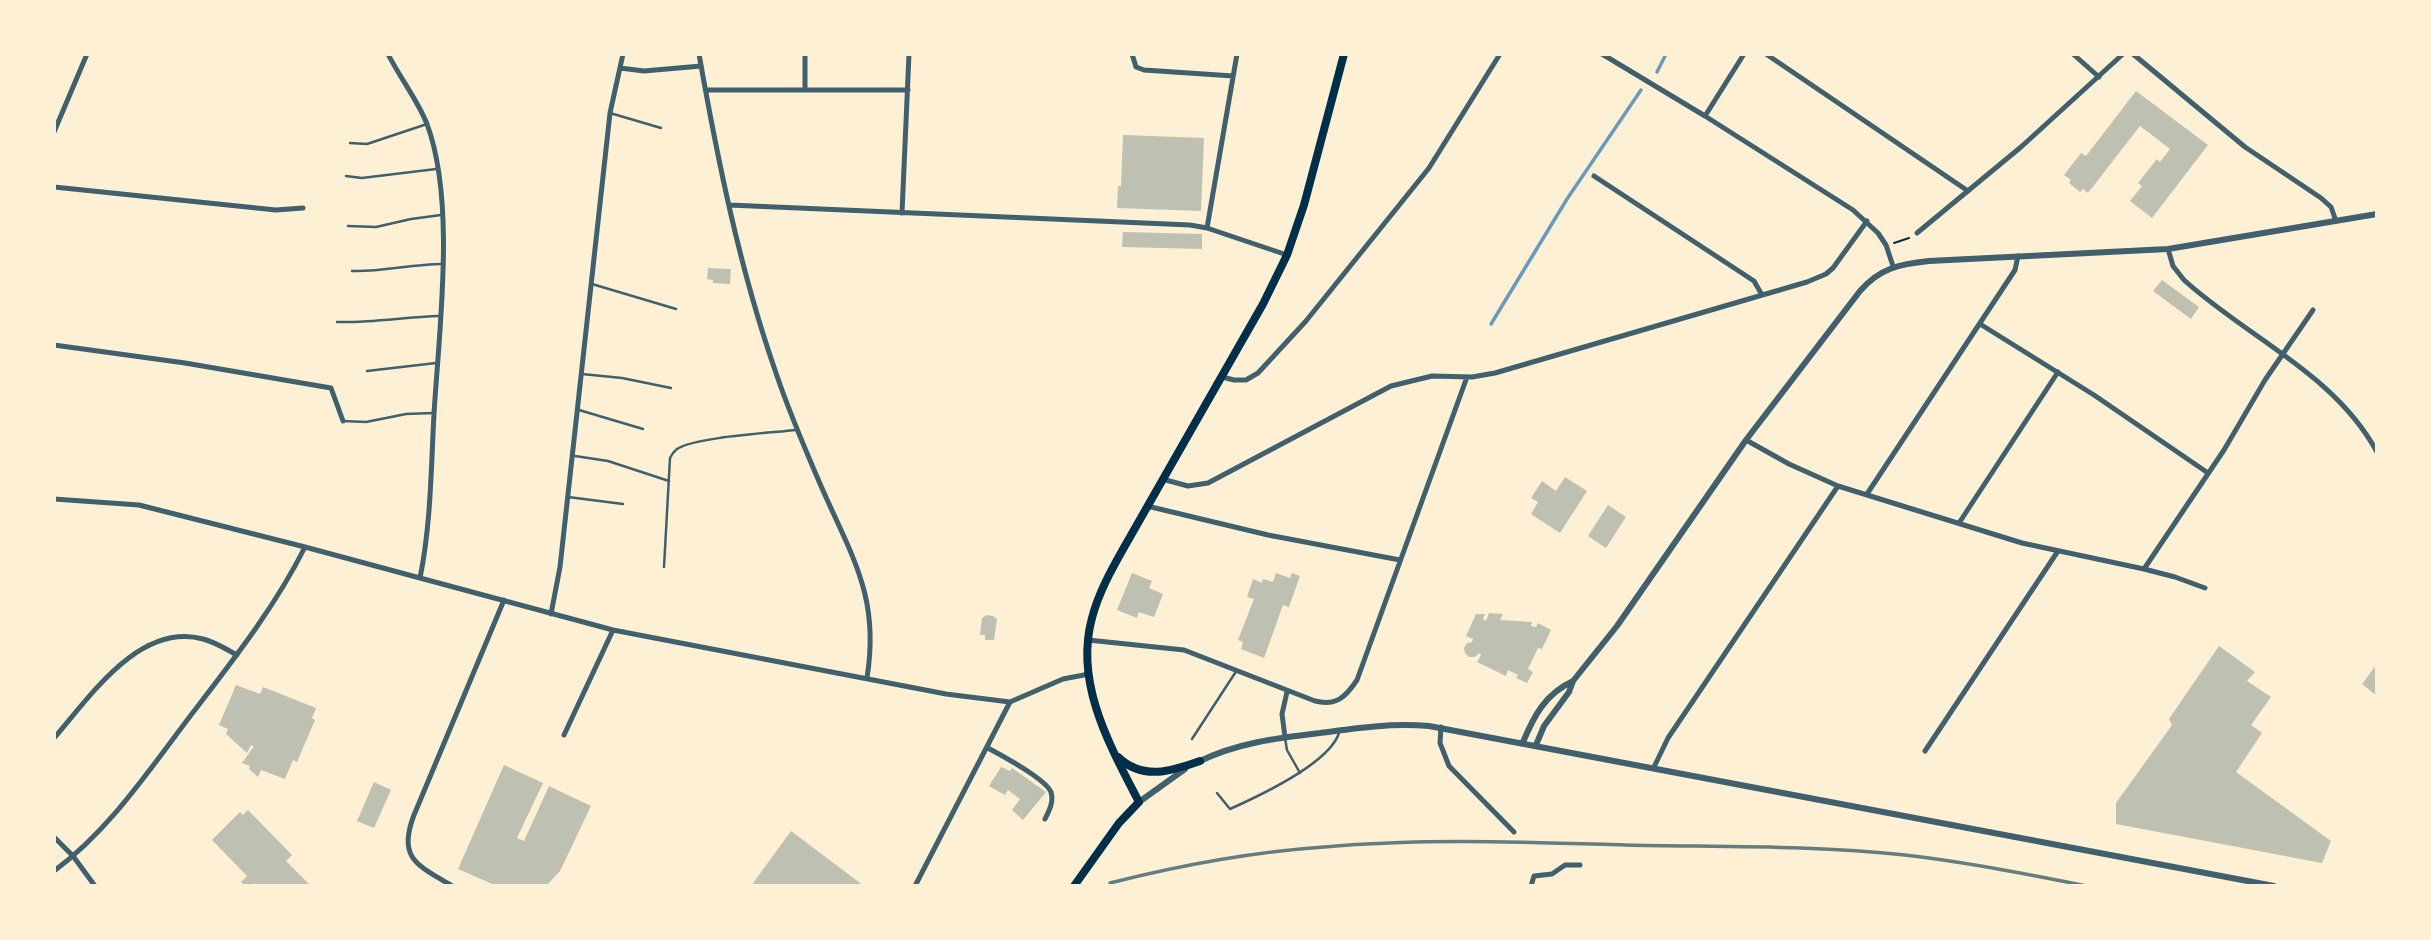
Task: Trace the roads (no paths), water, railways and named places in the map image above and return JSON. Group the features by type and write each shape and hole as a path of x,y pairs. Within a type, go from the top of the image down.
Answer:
{"main road":[{"path":"1074,886 1119,823 1139,802 1115,754 1097,709 1089,674 1088,640 1091,620 1105,584 1263,304 1287,255 1304,205 1344,54"},
{"path":"1115,754 1123,762 1142,771 1157,773 1200,761"}],"street":[{"path":"54,132 87,54"},
{"path":"388,54 427,124 437,169 442,215 442,264 427,531 420,578"},
{"path":"551,614 560,567 610,113 623,54"},
{"path":"699,54 729,205 752,297 776,374 797,430 863,580 872,639 867,678"},
{"path":"805,54 805,89"},
{"path":"902,213 909,54"},
{"path":"1132,54 1136,67 1144,70 1233,75"},
{"path":"1207,228 1237,54"},
{"path":"1222,377 1246,380 1258,373 1306,321 1429,168 1500,54"},
{"path":"1602,54 1706,116 1867,220 1886,244 1893,266"},
{"path":"1706,116 1744,54"},
{"path":"1766,54 1968,191"},
{"path":"2073,54 2099,77"},
{"path":"1917,233 2123,54"},
{"path":"2133,54 2245,147 2321,198 2331,207 2336,221"},
{"path":"620,68 644,71 701,66"},
{"path":"706,90 908,90"},
{"path":"1594,176 1754,281 1762,295"},
{"path":"54,187 276,210 303,208"},
{"path":"729,205 1115,221 1207,228 1287,255"},
{"path":"1536,745 1544,726 1569,692 1573,681 1610,636 1746,440 1871,278 1893,266 1929,261 2168,249 2377,214"},
{"path":"1162,479 1188,486 1208,483 1391,386 1432,376 1467,377 1495,373 1807,282 1833,268 1867,220"},
{"path":"2168,249 2173,266 2184,280 2344,406 2377,452"},
{"path":"1867,494 2015,270 2018,257"},
{"path":"2144,569 2208,473 2281,355 2314,310"},
{"path":"1980,324 2059,372 2208,473"},
{"path":"54,345 185,363 331,388 343,421"},
{"path":"1959,523 2059,372"},
{"path":"1088,640 1184,650 1287,692 1328,704 1348,695 1357,680 1467,377"},
{"path":"1746,440 1789,464 1838,486 2022,543 2144,569 2205,589"},
{"path":"1654,767 1668,738 1838,486"},
{"path":"54,499 139,505 613,630 946,694 1010,702 1063,679 1089,674"},
{"path":"1147,506 1268,535 1400,560"},
{"path":"54,871 96,835 124,803 237,655 287,582 305,547"},
{"path":"1925,751 2058,551"},
{"path":"452,886 415,861 406,841 414,815 504,600"},
{"path":"564,734 613,630"},
{"path":"54,738 120,664 152,644 181,637 201,638 237,655"},
{"path":"1523,742 1535,713 1563,686 1573,681"},
{"path":"1285,737 1282,713 1287,692"},
{"path":"915,886 1010,702"},
{"path":"1139,802 1161,784 1200,761 1245,744 1388,725 1441,727 2274,886"},
{"path":"1441,727 1440,743 1449,766 1514,832"},
{"path":"988,748 1043,782 1051,791 1052,802 1045,819"},
{"path":"54,837 73,856 94,886"},
{"path":"1531,886 1534,876 1552,874 1565,865 1580,864"}],"lane":[{"path":"610,113 661,128"},
{"path":"350,143 366,144 427,124"},
{"path":"346,177 362,178 437,169"},
{"path":"348,226 376,227 442,215"},
{"path":"352,271 372,272 442,264"},
{"path":"590,283 676,309"},
{"path":"337,322 362,323 406,316 439,316"},
{"path":"367,372 437,362"},
{"path":"580,374 622,378 671,388"},
{"path":"576,410 643,429"},
{"path":"343,421 366,422 434,412"},
{"path":"664,567 670,458 677,449 697,442 797,430"},
{"path":"572,456 608,461 669,481"},
{"path":"568,497 623,504"},
{"path":"1192,739 1237,670"},
{"path":"1217,793 1230,809 1300,773 1329,750 1340,730"},
{"path":"1285,737 1287,750 1300,773"}],"waterway":[{"path":"1657,72 1666,54"},
{"path":"1491,324 1567,199 1641,90"}],"railway":[{"path":"1110,883 1190,865 1270,852 1399,842 1474,842 1765,847 1870,852 1951,861 2087,886"}]}
